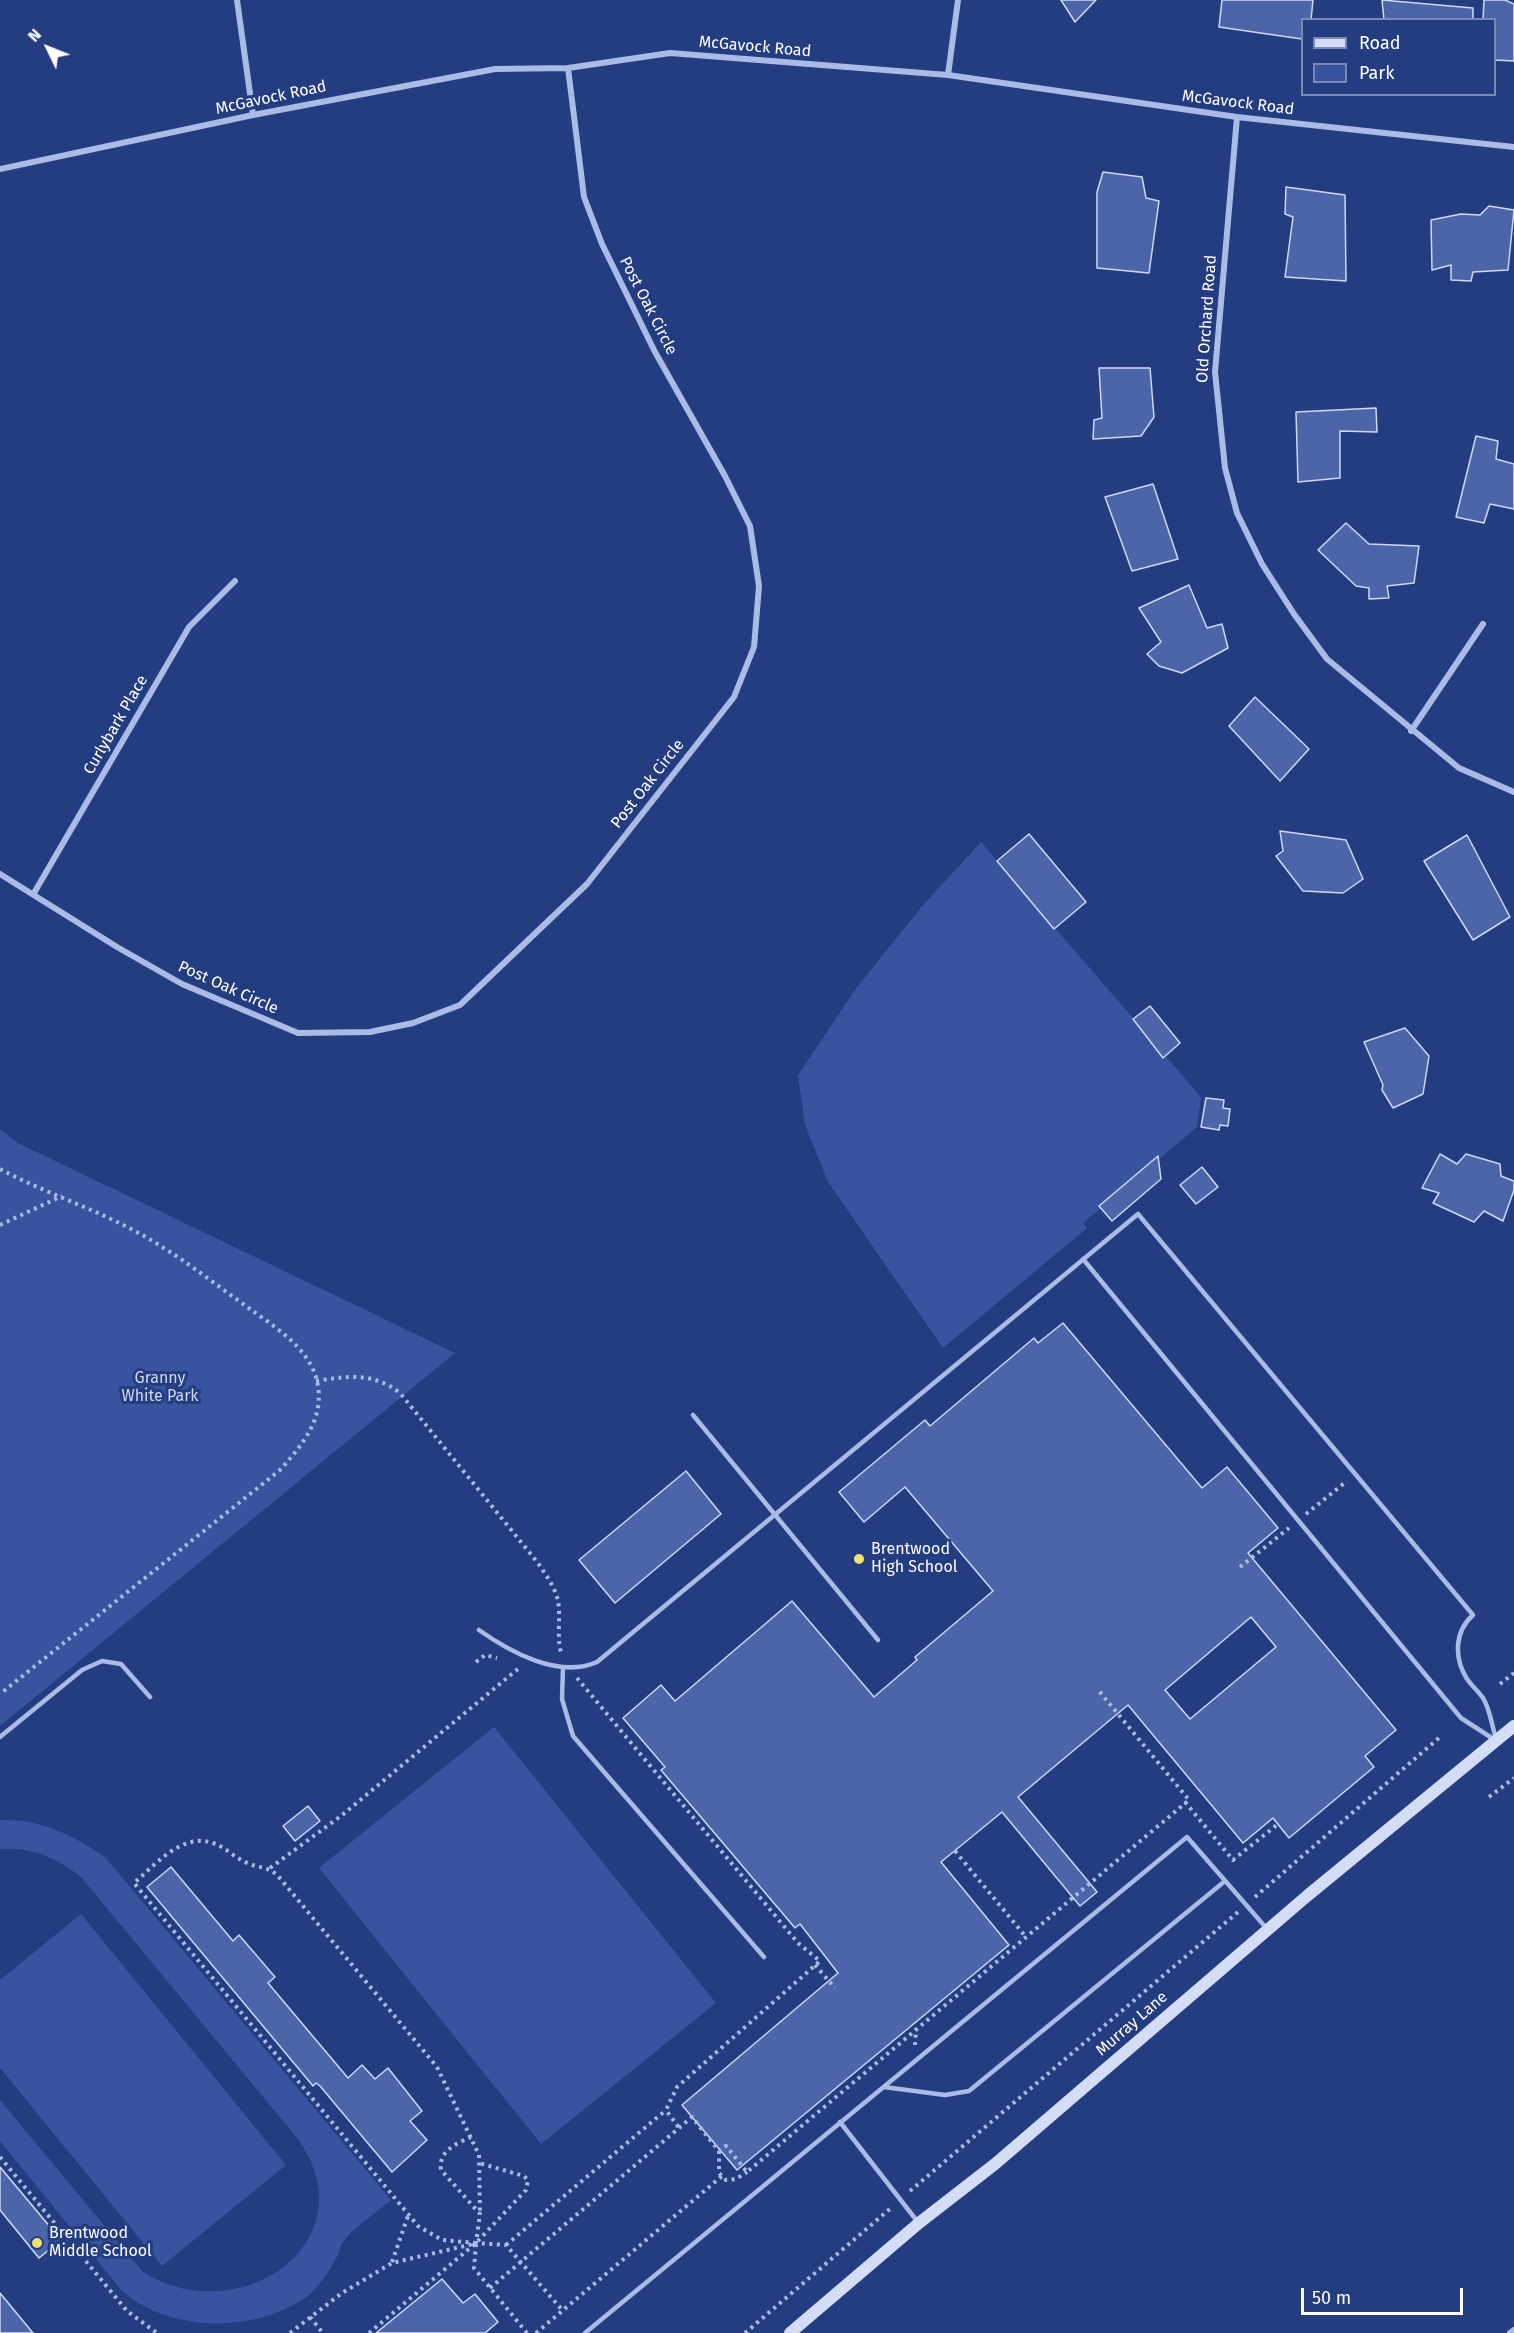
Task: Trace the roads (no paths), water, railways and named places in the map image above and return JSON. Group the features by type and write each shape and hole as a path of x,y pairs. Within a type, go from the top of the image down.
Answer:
{"main road":[{"name":"Murray Lane","path":"790,2333 919,2223 995,2164 1268,1930 1514,1728"}],"street":[{"path":"237,0 253,115"},
{"path":"948,75 958,0"},
{"name":"McGavock Road","path":"0,169 253,115 495,69 568,68 670,53 948,75 1237,117 1514,147"},
{"name":"Post Oak Circle","path":"0,874 34,893 117,947 182,984 298,1033 370,1032 413,1023 460,1005 587,884 734,697 753,647 759,586 750,526 725,476 655,352 602,244 584,197 568,68"},
{"name":"Old Orchard Road","path":"1237,117 1215,372 1225,468 1237,513 1262,564 1327,659 1459,768 1514,792"},
{"name":"Curlybark Place","path":"34,893 189,627 235,581"},
{"path":"1411,730 1483,624"},
{"path":"1510,2333 1514,2330"}],"lane":[{"path":"478,1630 512,1651 563,1667 581,1668 604,1657 1138,1214 1473,1615 1464,1623 1460,1632 1458,1657 1469,1682 1484,1699 1497,1741"},
{"path":"1083,1259 1461,1718 1497,1741"},
{"path":"693,1415 878,1640"},
{"path":"0,1737 82,1670 102,1661 121,1664 150,1697"},
{"path":"563,1667 562,1699 573,1736 764,1957"},
{"path":"585,2333 1187,1837 1268,1930"},
{"path":"883,2087 945,2095 969,2091 1225,1881"},
{"path":"840,2122 919,2223"}],"place":[{"name":"Brentwood High School","path":"859,1559"},
{"name":"Brentwood Middle School","path":"37,2243"}],"park label":[{"name":"Granny White Park","path":"160,1388"}]}
